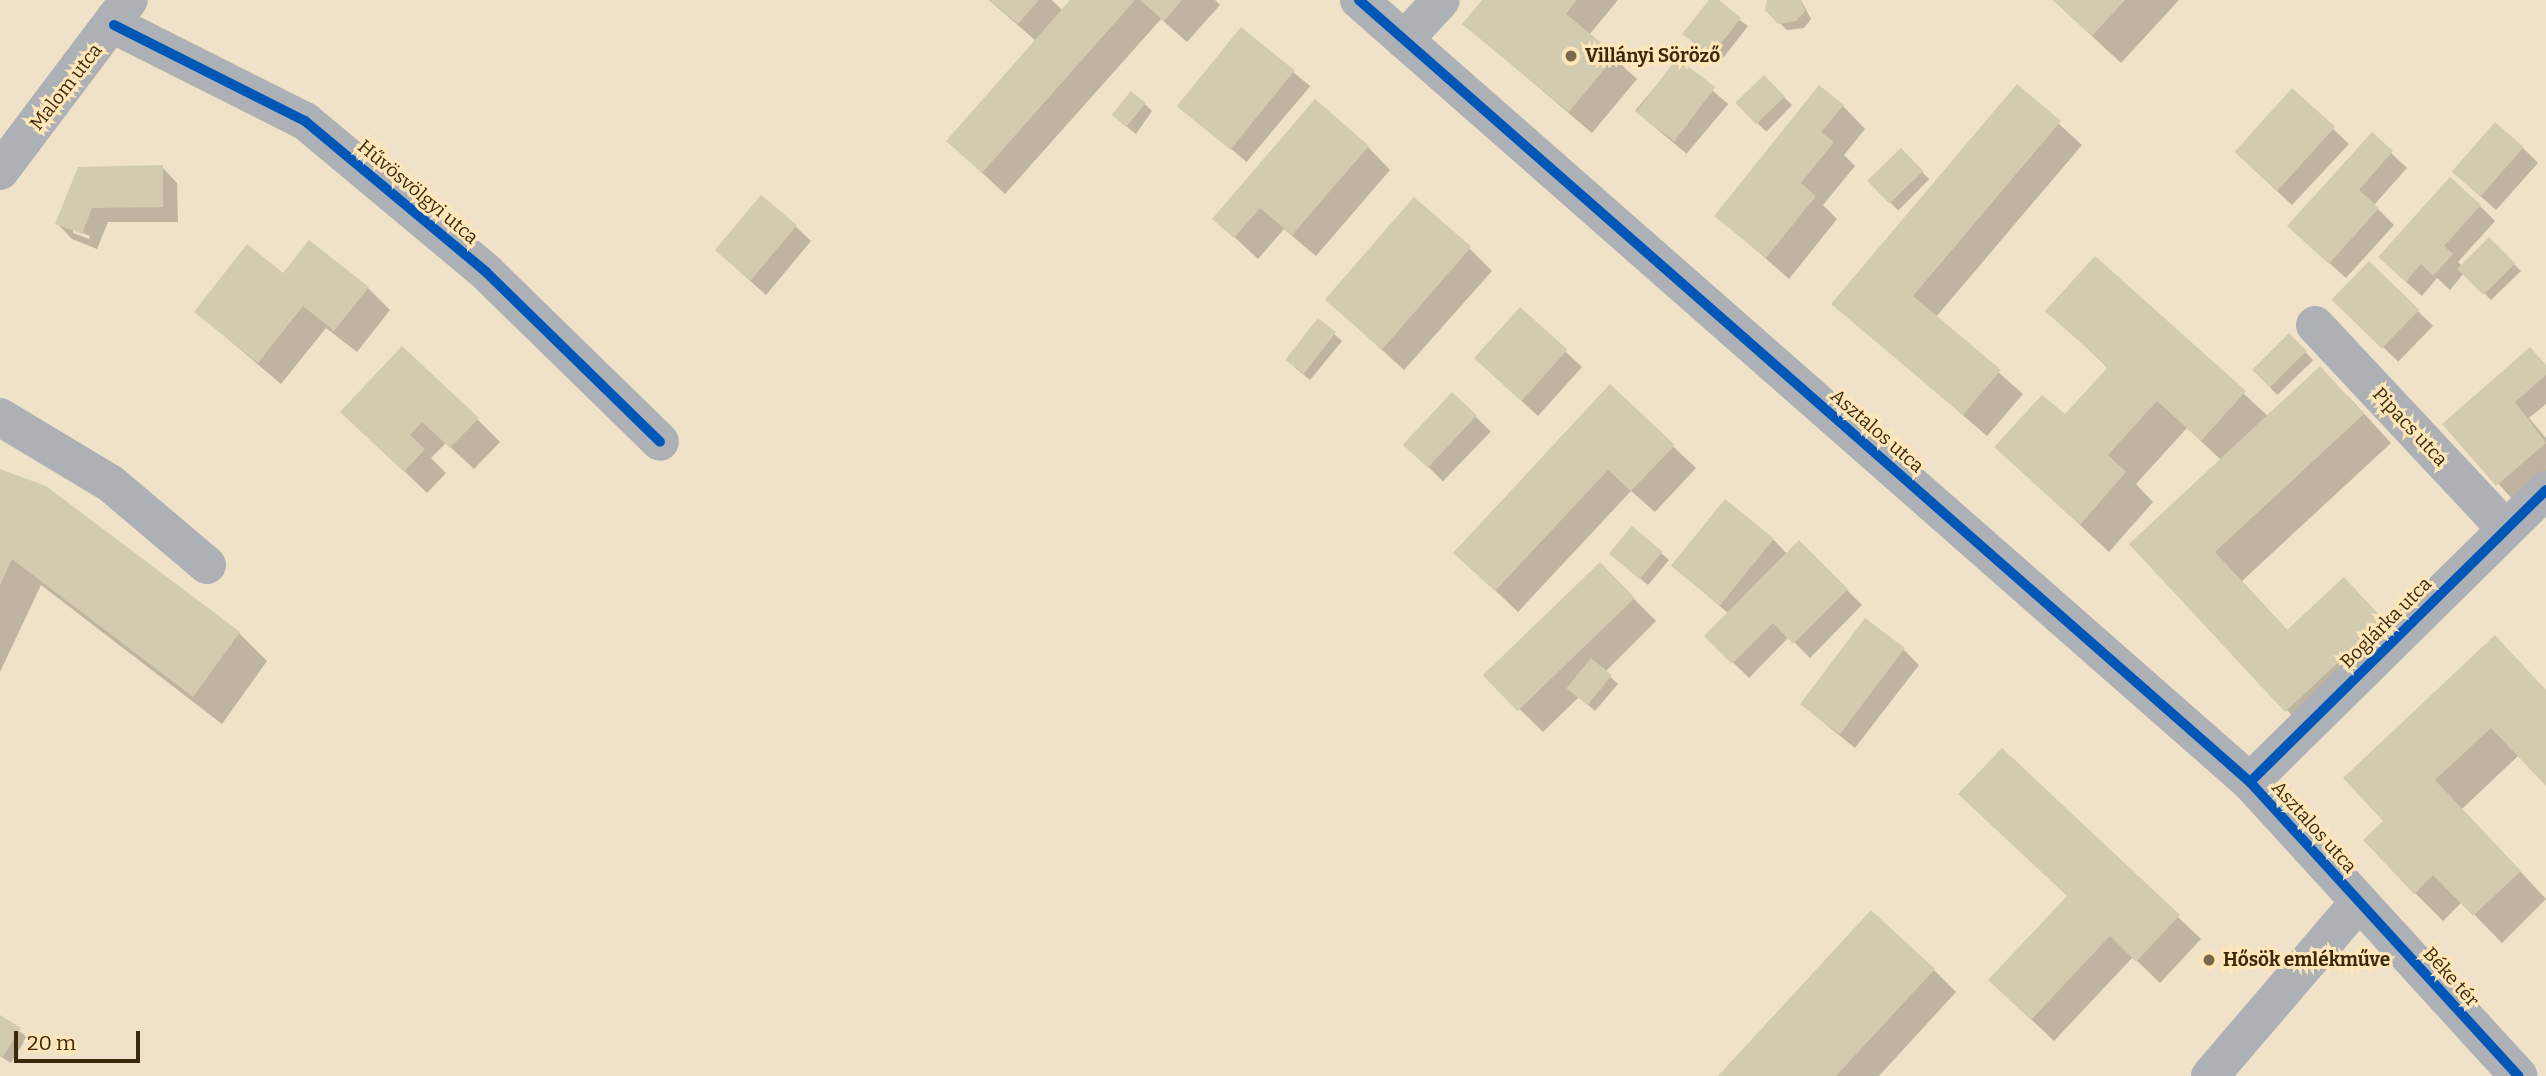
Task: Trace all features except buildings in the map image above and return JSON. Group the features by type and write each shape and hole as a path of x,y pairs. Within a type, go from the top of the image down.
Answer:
{"street":[{"name":"Asztalos utca","path":"1359,0 2250,782 2359,902"},
{"path":"1404,40 1441,0"},
{"name":"Malom utca","path":"0,172 121,12"},
{"name":"Hűvösvölgyi utca","path":"121,12 305,121 486,272 660,442"},
{"name":"Pipacs utca","path":"2315,325 2506,529"},
{"path":"0,417 110,483 207,565"},
{"name":"Boglárka utca","path":"2250,782 2546,490"},
{"path":"2210,1076 2359,902"},
{"name":"Béke tér","path":"2359,902 2518,1076"}],"cycle path":[{"path":"1359,0 2250,782 2518,1076"},
{"path":"114,25 305,121 486,272 660,442"},
{"path":"2250,782 2546,490"}],"place":[{"name":"Villányi Söröző","path":"1571,56"},
{"name":"Hősök emlékműve","path":"2209,960"}]}
